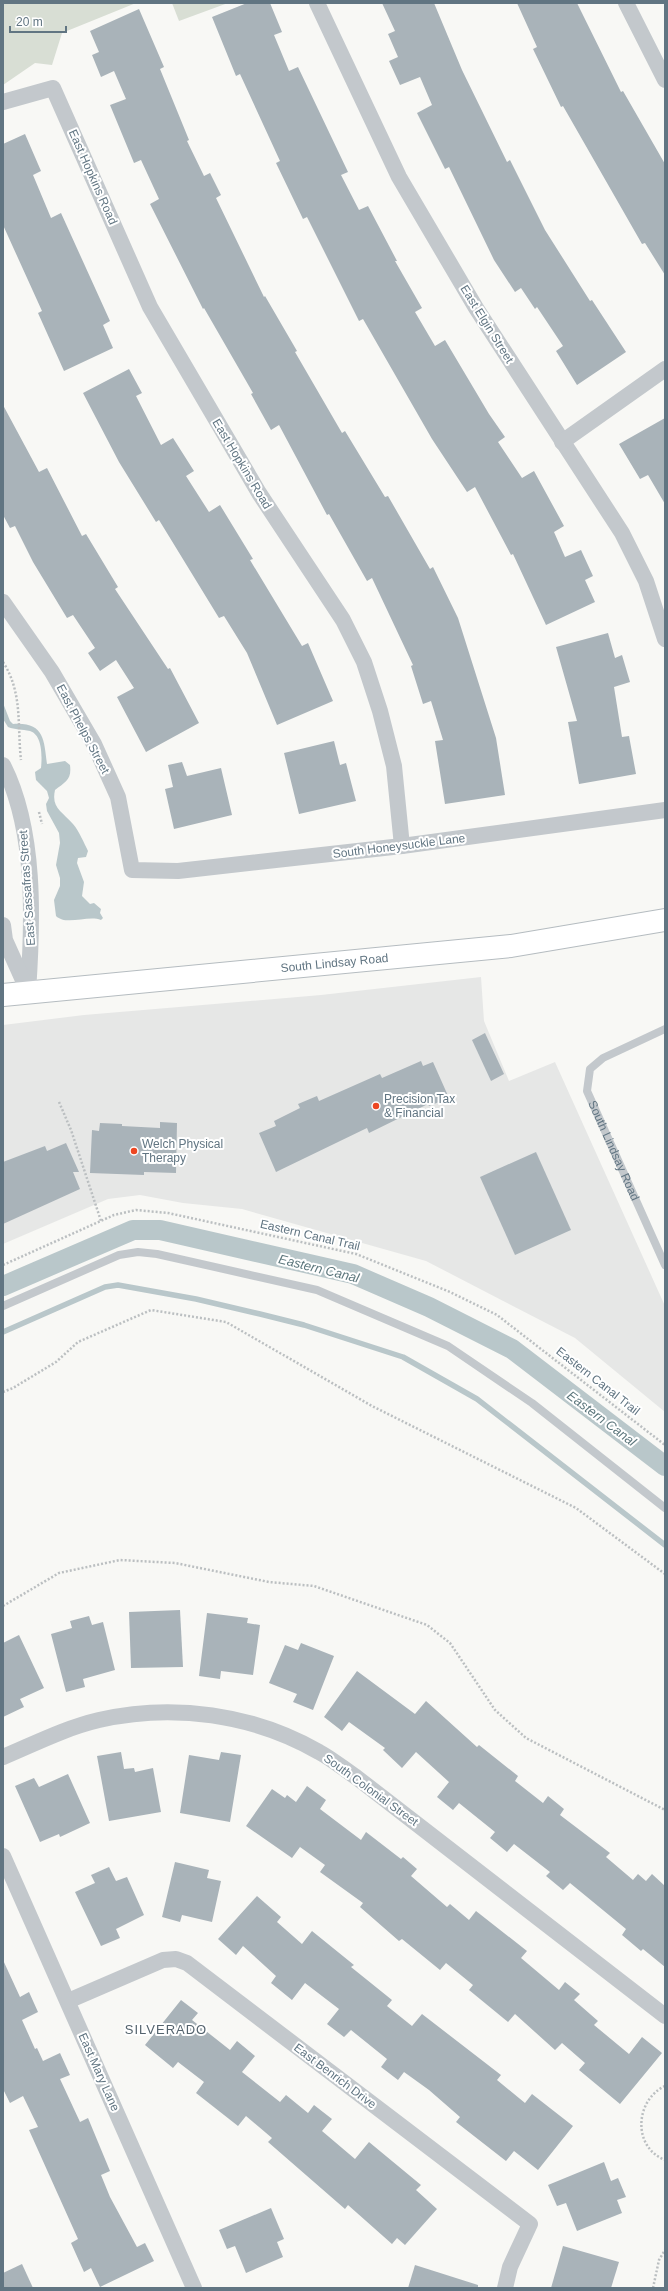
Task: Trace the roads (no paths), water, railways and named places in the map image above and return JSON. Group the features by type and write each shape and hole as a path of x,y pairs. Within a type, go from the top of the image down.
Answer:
{"main road":[{"name":"South Lindsay Road","path":"3,996 28,992 511,946 665,920"}],"street":[{"name":"East Elgin Street","path":"317,3 399,177 476,308 622,533 646,581 665,639"},
{"path":"626,3 665,80"},
{"name":"East Hopkins Road","path":"3,102 53,88 150,307 259,493 343,620 364,662 380,711 394,766 402,846"},
{"path":"562,442 665,369"},
{"name":"East Phelps Street","path":"4,604 52,672 94,744 118,798 132,870"},
{"name":"East Sassafras Street","path":"3,765 15,791 23,826 28,868 32,933 28,992"},
{"name":"South Honeysuckle Lane","path":"132,870 178,871 402,846 665,810"},
{"name":"East Sassafras Street","path":"3,926 5,940 28,992"},
{"name":"South Colonial Street","path":"3,1757 56,1734 99,1720 163,1712 209,1714 253,1724 284,1735 319,1752 356,1777 665,2016"},
{"name":"East Mary Lane","path":"3,1856 194,2288"},
{"name":"East Benrich Drive","path":"68,2001 163,1960 176,1959 187,1963 530,2224 510,2267 505,2288"}],"lane":[{"name":"South Lindsay Road","path":"665,1029 603,1058 590,1069 587,1091 665,1265"},
{"path":"3,1306 119,1255 138,1252 157,1254 317,1290 448,1346 532,1403 665,1508"}],"waterway":[{"name":"Eastern Canal","path":"3,1286 133,1230 160,1230 353,1274 429,1307 512,1349 665,1466"},
{"path":"3,1332 105,1287 118,1285 196,1299 304,1325 403,1357 477,1399 665,1545"}],"place":[{"name":"Precision Tax & Financial","path":"376,1106"},
{"name":"Welch Physical Therapy","path":"134,1151"}],"district":[{"name":"SILVERADO","path":"166,2029"}]}
